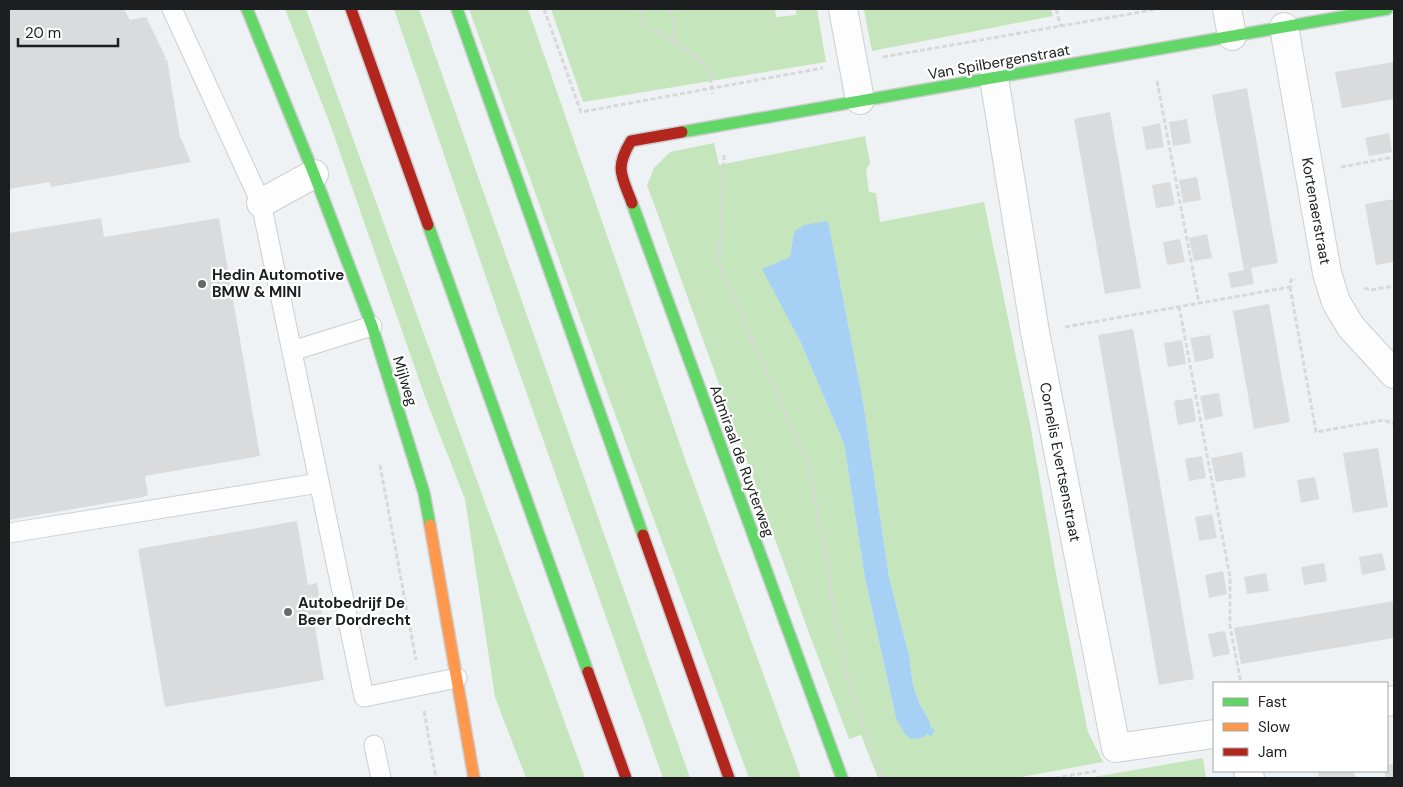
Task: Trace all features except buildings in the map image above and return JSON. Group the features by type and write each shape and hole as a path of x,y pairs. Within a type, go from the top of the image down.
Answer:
{"main road":[{"name":"Mijlweg","path":"247,9 314,174 372,326 424,493 474,778"},
{"path":"351,9 626,778"},
{"path":"457,9 729,778"},
{"name":"Van Spilbergenstraat","path":"623,154 631,141 1387,9"},
{"name":"Admiraal de Ruyterweg","path":"623,154 620,171 842,778"}],"street":[{"path":"843,9 860,100"},
{"path":"1228,9 1232,36"},
{"name":"Kortenaerstraat","path":"1284,27 1327,273 1336,302 1351,327 1394,374"},
{"name":"Cornelis Evertsenstraat","path":"994,78 1035,332 1116,748"},
{"path":"261,202 314,174"},
{"path":"1116,748 1213,734"}],"lane":[{"path":"172,9 261,202 364,697 457,678"},
{"path":"292,351 372,326"},
{"path":"9,532 319,483"},
{"path":"374,745 381,778"}],"path":[{"path":"640,9 642,23 674,42 708,66 724,158 719,264 809,467 850,688 883,778"},
{"path":"671,9 674,42"},
{"path":"1056,9 1060,27"},
{"path":"1152,51 1199,303"},
{"path":"1310,172 1394,157"},
{"path":"1394,286 1371,290 1362,288 1346,268 1291,280 1290,287 1316,432 1384,420 1394,424"},
{"path":"1035,332 1290,287"},
{"path":"1179,306 1230,577 1230,626 1241,682"},
{"path":"380,462 436,778"},
{"path":"1056,778 1097,771 1116,748"}],"green space":[{"path":"285,9 306,9 585,778 526,778 495,697 465,499 425,397 330,124"},
{"path":"394,9 419,9 690,778 663,778 499,315"},
{"path":"469,9 528,9 685,459 801,778 749,778"},
{"path":"551,9 775,9 776,17 796,15 796,9 817,9 826,62 583,102"},
{"path":"1051,9 1053,16 872,51 864,10"},
{"path":"865,136 870,163 866,170 869,192 876,193 880,222 984,202 1030,424 1057,579 1088,732 1103,762 1016,778 878,778 861,735 849,739 647,185 654,168 670,152 714,143 719,165","holes":["828,222 863,401 889,577 909,655 913,685 920,705 930,722 930,727 896,718 865,578 844,444 800,341 763,269 790,257 794,232"]},
{"path":"1203,758 1206,778 1088,778"}],"water":[{"path":"828,221 863,401 889,577 909,655 913,685 920,705 930,722 930,727 935,730 931,736 927,734 922,738 911,739 905,734 896,718 865,578 844,444 800,341 762,269 790,257 794,232 804,225"}],"traffic: fast":[{"path":"247,9 314,174 372,326 424,493 430,525"},
{"path":"457,9 643,535"},
{"path":"682,132 1387,9"},
{"path":"632,203 842,778"},
{"path":"428,225 588,672"}],"traffic: slow":[{"path":"430,525 474,778"}],"traffic: jam":[{"path":"351,9 428,225"},
{"path":"632,203 621,172 623,159 631,141 682,132"},
{"path":"643,535 729,778"},
{"path":"588,672 626,778"}],"place":[{"name":"Hedin Automotive BMW & MINI","path":"202,284"},
{"name":"Autobedrijf De Beer Dordrecht","path":"288,612"}]}
